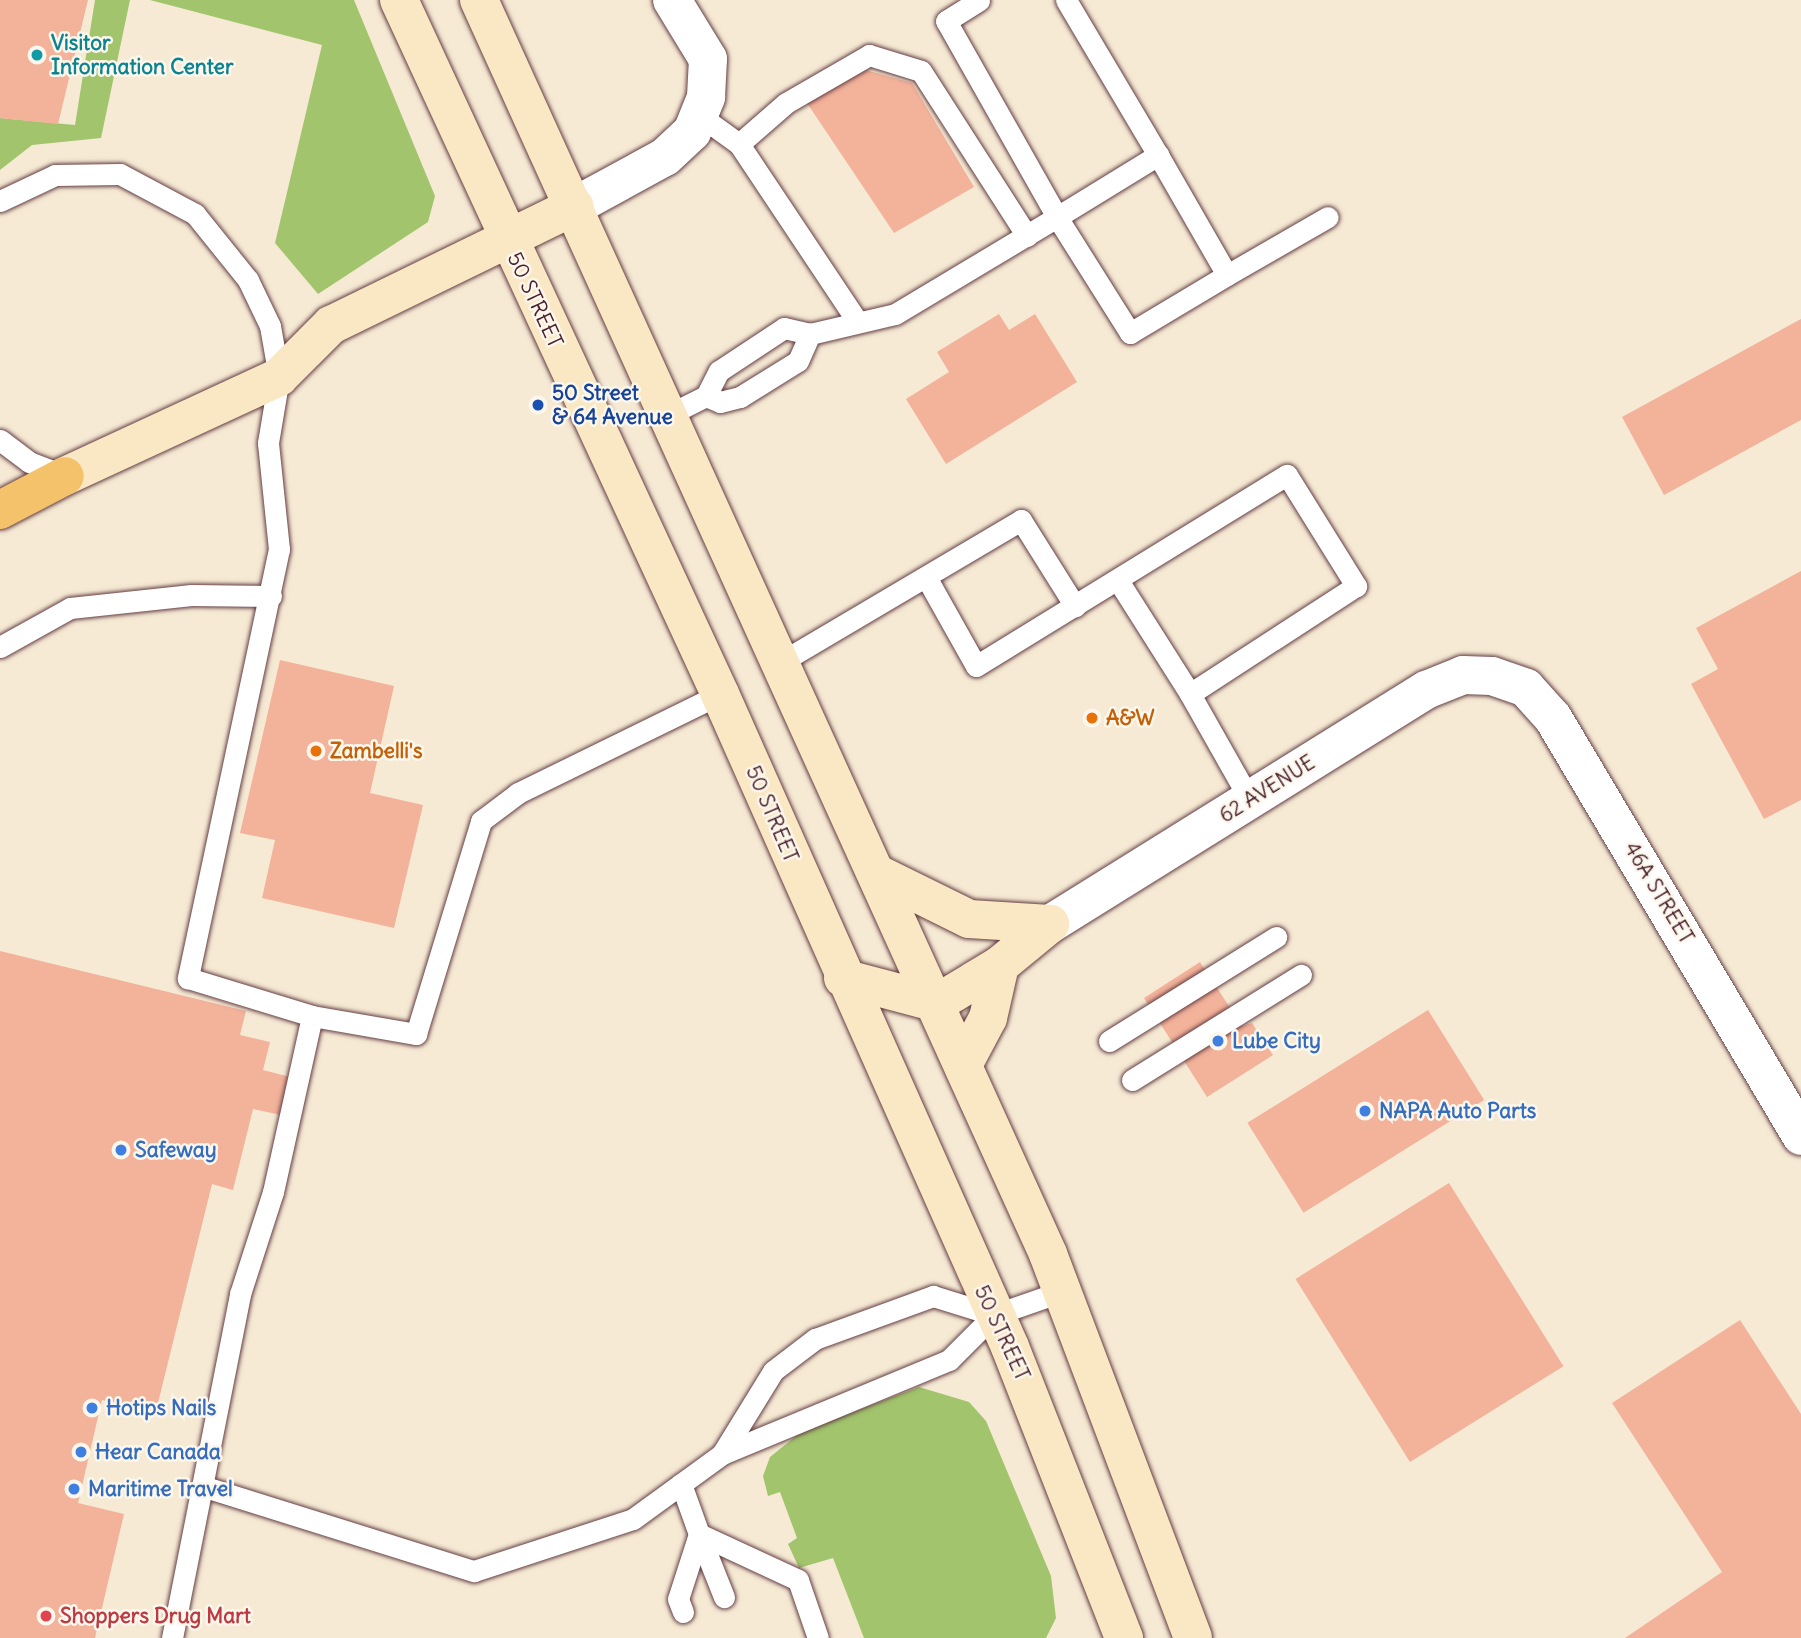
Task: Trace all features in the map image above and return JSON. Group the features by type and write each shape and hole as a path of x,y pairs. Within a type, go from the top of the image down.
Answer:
{"highway":[{"path":"0,510 65,476"}],"main road":[{"name":"50 STREET","path":"399,0 506,238 720,694 843,978 994,1315 1124,1638"},
{"path":"479,0 575,206 666,416 880,875 1063,1292 1193,1638"},
{"path":"65,476 279,377 331,325 575,206"},
{"path":"880,875 969,919 1050,924"},
{"path":"843,978 937,1003 1000,965 1050,924"},
{"path":"963,1065 988,1018 1000,965"}],"street":[{"path":"575,206 665,157 692,132 699,115 708,59 672,0"},
{"name":"62 AVENUE","path":"1050,924 1426,690 1463,676 1492,676"},
{"name":"46A STREET","path":"1492,676 1526,688 1553,719 1801,1136"}],"lane":[{"path":"979,0 946,21 1057,217 1130,333 1328,217"},
{"path":"1066,0 1227,275"},
{"path":"739,144 786,103 869,55 921,71 1027,236"},
{"path":"699,115 739,144 857,321"},
{"path":"666,416 706,396 719,371 785,328 810,334 895,314 1158,155"},
{"path":"0,201 55,175 120,174 195,214 248,280 270,326 279,377 268,443 279,549 188,978 312,1016 416,1034 481,821 518,793 720,694"},
{"path":"706,396 720,402 740,397 798,360 810,334"},
{"path":"0,440 29,462 65,476"},
{"path":"926,577 976,666 1119,582 1287,475 1356,586 1190,694"},
{"path":"781,662 1021,520 1075,606"},
{"path":"1119,582 1190,694 1250,800"},
{"path":"0,647 70,608 191,595 271,596"},
{"path":"1109,1041 1276,937"},
{"path":"1132,1080 1301,975"},
{"path":"172,1638 240,1294 273,1192 312,1016"},
{"path":"202,1486 474,1571 633,1519 722,1454 949,1360 994,1315 1063,1292"},
{"path":"722,1454 773,1371 815,1339 933,1296 994,1315"},
{"path":"681,1484 724,1597"},
{"path":"683,1612 678,1599 699,1534"},
{"path":"699,1534 798,1580 818,1638"}],"green space":[{"path":"95,0 130,0 101,138 32,145 0,170 0,118 75,125"},
{"path":"150,0 354,0 435,196 428,222 318,294 275,243 322,45"},
{"path":"919,1387 969,1402 986,1421 1051,1576 1056,1618 1046,1638 864,1638 833,1558 799,1568 788,1544 797,1538 780,1492 768,1496 763,1476 770,1457 801,1432"}],"building":[{"name":"Visitor Information Center","path":"0,0 88,0 58,124 0,118"},
{"path":"855,67 912,83 974,187 894,233 803,97"},
{"path":"999,314 1009,330 1035,314 1077,382 946,464 906,399 949,372 937,352"},
{"path":"1801,319 1801,420 1664,495 1622,417"},
{"path":"1801,571 1801,800 1764,819 1691,684 1718,669 1696,628"},
{"path":"280,660 394,686 370,793 423,805 394,928 262,898 275,840 240,833"},
{"name":"Safeway","path":"0,951 246,1011 240,1035 270,1042 263,1070 290,1077 281,1115 253,1109 233,1190 212,1184 156,1411 102,1400 78,1503 124,1514 95,1638 0,1638"},
{"name":"Lube City","path":"1200,962 1242,1026 1252,1023 1273,1055 1207,1097 1144,998"},
{"name":"NAPA Auto Parts","path":"1428,1010 1484,1100 1304,1213 1247,1123"},
{"path":"1449,1183 1563,1366 1410,1462 1296,1279"},
{"path":"1740,1320 1801,1414 1801,1638 1625,1638 1722,1572 1612,1403"}],"place":[{"name":"Visitor Information Center","path":"37,55"},
{"name":"50 Street & 64 Avenue","path":"538,405"},
{"name":"A&W","path":"1092,718"},
{"name":"Zambelli's","path":"316,751"},
{"name":"Lube City","path":"1218,1041"},
{"name":"NAPA Auto Parts","path":"1365,1111"},
{"name":"Safeway","path":"121,1150"},
{"name":"Hotips Nails","path":"92,1408"},
{"name":"Hear Canada","path":"81,1452"},
{"name":"Maritime Travel","path":"74,1489"},
{"name":"Shoppers Drug Mart","path":"46,1616"}]}
